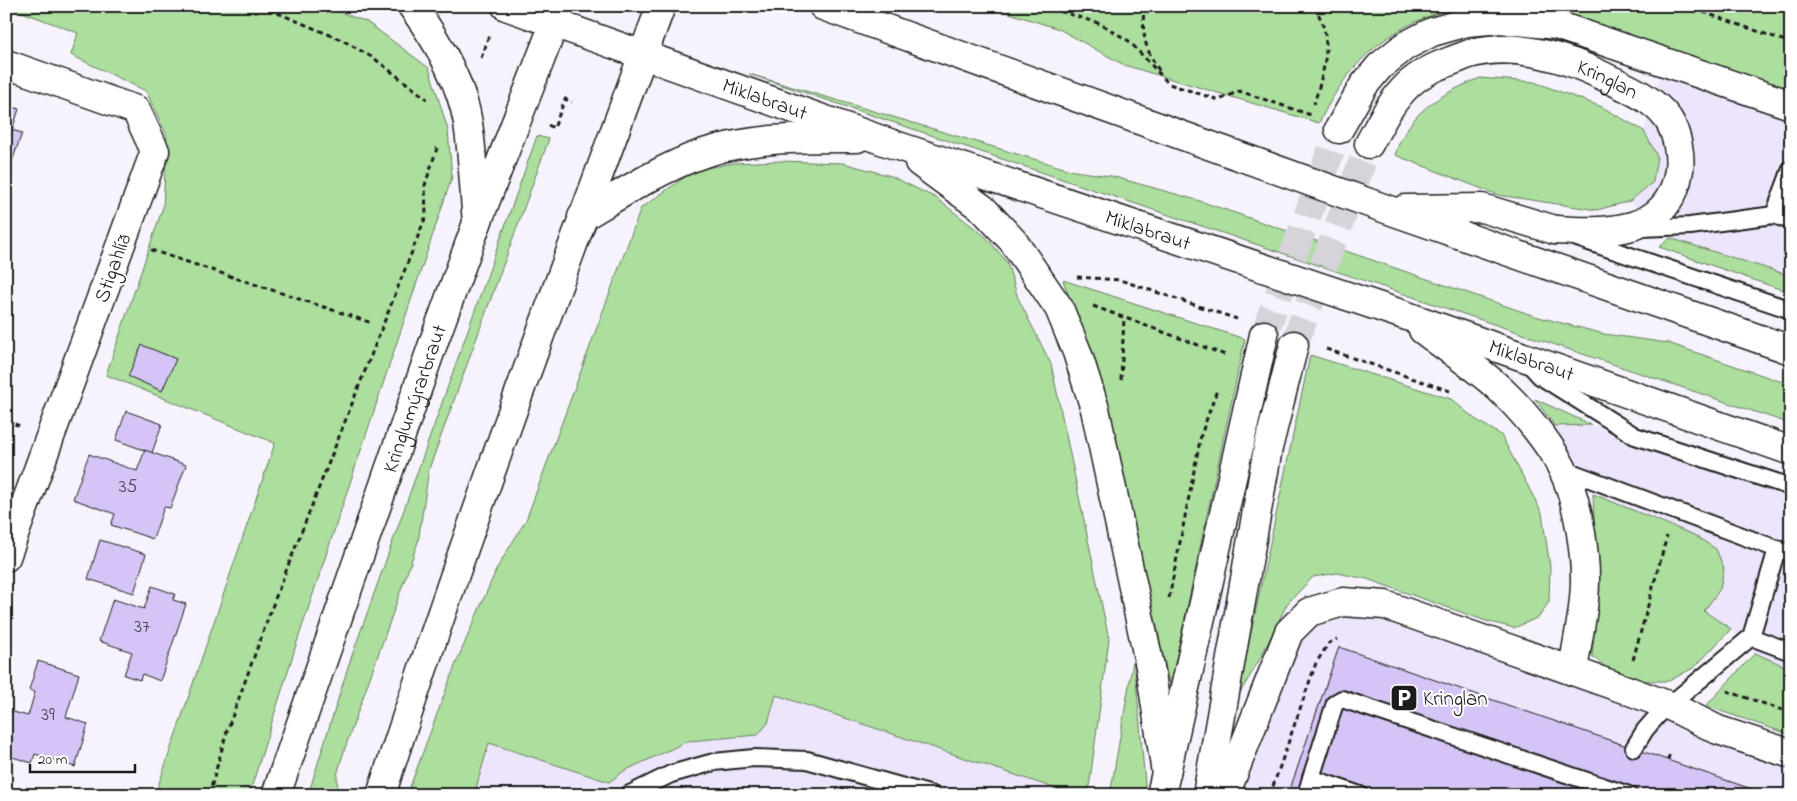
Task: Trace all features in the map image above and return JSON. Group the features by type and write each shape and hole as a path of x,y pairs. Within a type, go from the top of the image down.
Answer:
{"main road":[{"path":"412,6 434,37 459,92 468,123 477,223"},
{"name":"Miklabraut","path":"506,6 558,15 643,54 887,142 1404,315 1791,451"},
{"path":"381,795 472,526 582,218 661,6"},
{"path":"833,8 1386,209 1791,350"},
{"name":"Kringlumýrarbraut","path":"276,795 477,223 558,15"},
{"name":"Kringlan","path":"1339,129 1364,85 1380,66 1405,46 1432,32 1467,22 1500,19 1556,25 1791,105"},
{"name":"Kringlan","path":"1368,144 1392,103 1410,83 1433,68 1474,53 1506,50 1540,53 1588,68 1646,98 1668,119 1675,136 1680,162 1671,196 1656,215 1628,228 1596,233 1555,230 1482,208 1386,209"},
{"name":"Stigahlíð","path":"6,64 136,110 155,150 6,557"},
{"path":"582,218 671,167 722,148 802,138 887,142 983,209 1013,241 1059,308 1078,352 1095,409 1150,667 1164,784"},
{"path":"1404,315 1504,393 1541,437 1562,469 1574,502 1584,572 1584,599 1573,671"},
{"path":"1164,784 1264,335"},
{"path":"1207,795 1268,448 1294,345"},
{"path":"1225,795 1289,632 1308,612 1343,602 1385,605 1670,706 1718,730 1791,754"}],"lane":[{"path":"1774,214 1791,169"},
{"path":"1628,228 1690,226 1774,214 1791,221"},
{"path":"1555,230 1791,310"},
{"path":"1521,356 1540,376 1636,436 1791,487"},
{"path":"1562,469 1784,551 1751,637 1670,706 1645,730 1634,748"},
{"path":"1751,637 1791,652"},
{"path":"1306,795 1335,703 1342,699 1629,795"},
{"path":"628,795 671,774 714,762 754,758 807,760 932,795"},
{"path":"1311,778 1360,795"}],"path":[{"path":"261,6 344,41 375,59 434,104"},
{"path":"1043,6 1101,24 1128,40 1169,84 1219,100 1239,91 1311,115"},
{"path":"1050,8 1079,12 1110,6"},
{"path":"1144,6 1142,31 1149,56 1169,84"},
{"path":"1309,122 1327,61 1326,37 1314,6"},
{"path":"1686,6 1791,43"},
{"path":"545,124 554,128 565,99 572,102"},
{"path":"209,795 227,731 275,599 426,216 425,185 440,140"},
{"path":"122,241 372,323"},
{"path":"1073,276 1120,280 1240,321"},
{"path":"1091,305 1228,356"},
{"path":"1225,365 1231,349"},
{"path":"1324,349 1453,392"},
{"path":"1168,604 1201,435 1219,382"},
{"path":"1631,668 1674,511"},
{"path":"1270,795 1316,663 1329,644"},
{"path":"1668,760 1670,752"}],"shaded area":[{"path":"1668,50 1791,95 1791,276 1670,238 1630,201 1653,182 1657,156 1644,131"},
{"path":"1592,425 1791,499 1791,669 1755,653 1731,629 1704,611 1694,535 1593,494 1555,426"},
{"path":"1343,604 1791,752 1791,795 1204,795 1290,634"},
{"path":"776,695 1093,795 474,795 489,743 609,782 624,771 688,741 758,735 768,723"}],"green space":[{"path":"6,6 323,6 367,22 429,68 448,130 452,177 298,639 249,795 155,795 275,443 106,375 163,207 167,136 146,91 71,55 78,33"},
{"path":"987,6 1462,6 1414,22 1376,46 1359,62 1345,80 1331,100 1319,123 1124,65 1059,29"},
{"path":"1539,6 1791,6 1791,95 1554,9"},
{"path":"749,74 1074,171 1111,176 1197,200 1535,316 1604,334 1668,343 1791,385 1791,424"},
{"path":"1480,78 1534,82 1602,107 1644,131 1657,156 1653,182 1630,201 1597,210 1498,195 1395,155 1408,127 1427,106 1451,91"},
{"path":"537,136 549,139 429,469 418,542 344,751 337,775 338,795 308,795 349,664"},
{"path":"779,161 843,163 891,176 936,198 986,237 1007,262 1018,298 1051,364 1109,639 1088,795 1075,795 776,695 768,723 758,735 688,741 624,771 609,782 489,743 474,795 407,795 456,663 497,568 526,520 641,208 695,170 734,163"},
{"path":"1670,238 1791,276 1791,293 1659,247"},
{"path":"1063,280 1245,339 1170,687 1108,411"},
{"path":"1310,355 1451,399 1475,419 1501,435 1542,513 1550,567 1549,602 1539,617 1514,628 1486,621 1367,579 1337,573 1313,577 1287,604 1261,657 1237,698"},
{"path":"1535,399 1592,425 1555,426"},
{"path":"1593,494 1694,535 1716,549 1724,568 1720,589 1704,611 1731,629 1695,667 1669,681 1636,681 1614,674 1592,656 1599,578"},
{"path":"1755,653 1791,669 1791,735 1706,706"},
{"path":"1134,656 1146,795 1110,795"}],"building":[{"path":"6,105 19,109 12,130 6,128"},
{"path":"6,128 22,133 6,179"},
{"path":"142,345 176,359 162,391 128,376"},
{"path":"126,411 162,424 152,453 116,440"},
{"path":"145,450 186,465 170,508 164,507 153,539 111,525 115,514 73,499 89,454 137,471"},
{"path":"100,540 146,554 134,593 88,579"},
{"path":"152,586 175,594 173,600 186,604 160,681 142,674 140,680 124,675 132,652 99,641 113,599 144,609"},
{"name":"Kringlan","path":"1339,647 1769,795 1288,795"},
{"path":"38,661 79,674 66,717 88,724 75,767 35,754 32,763 6,755 6,710 28,716 35,692 29,690"}],"tunnel":[{"path":"1264,335 1339,129"},
{"path":"1294,345 1369,144"}],"place":[{"name":"Kringlan","path":"1404,698"}]}
